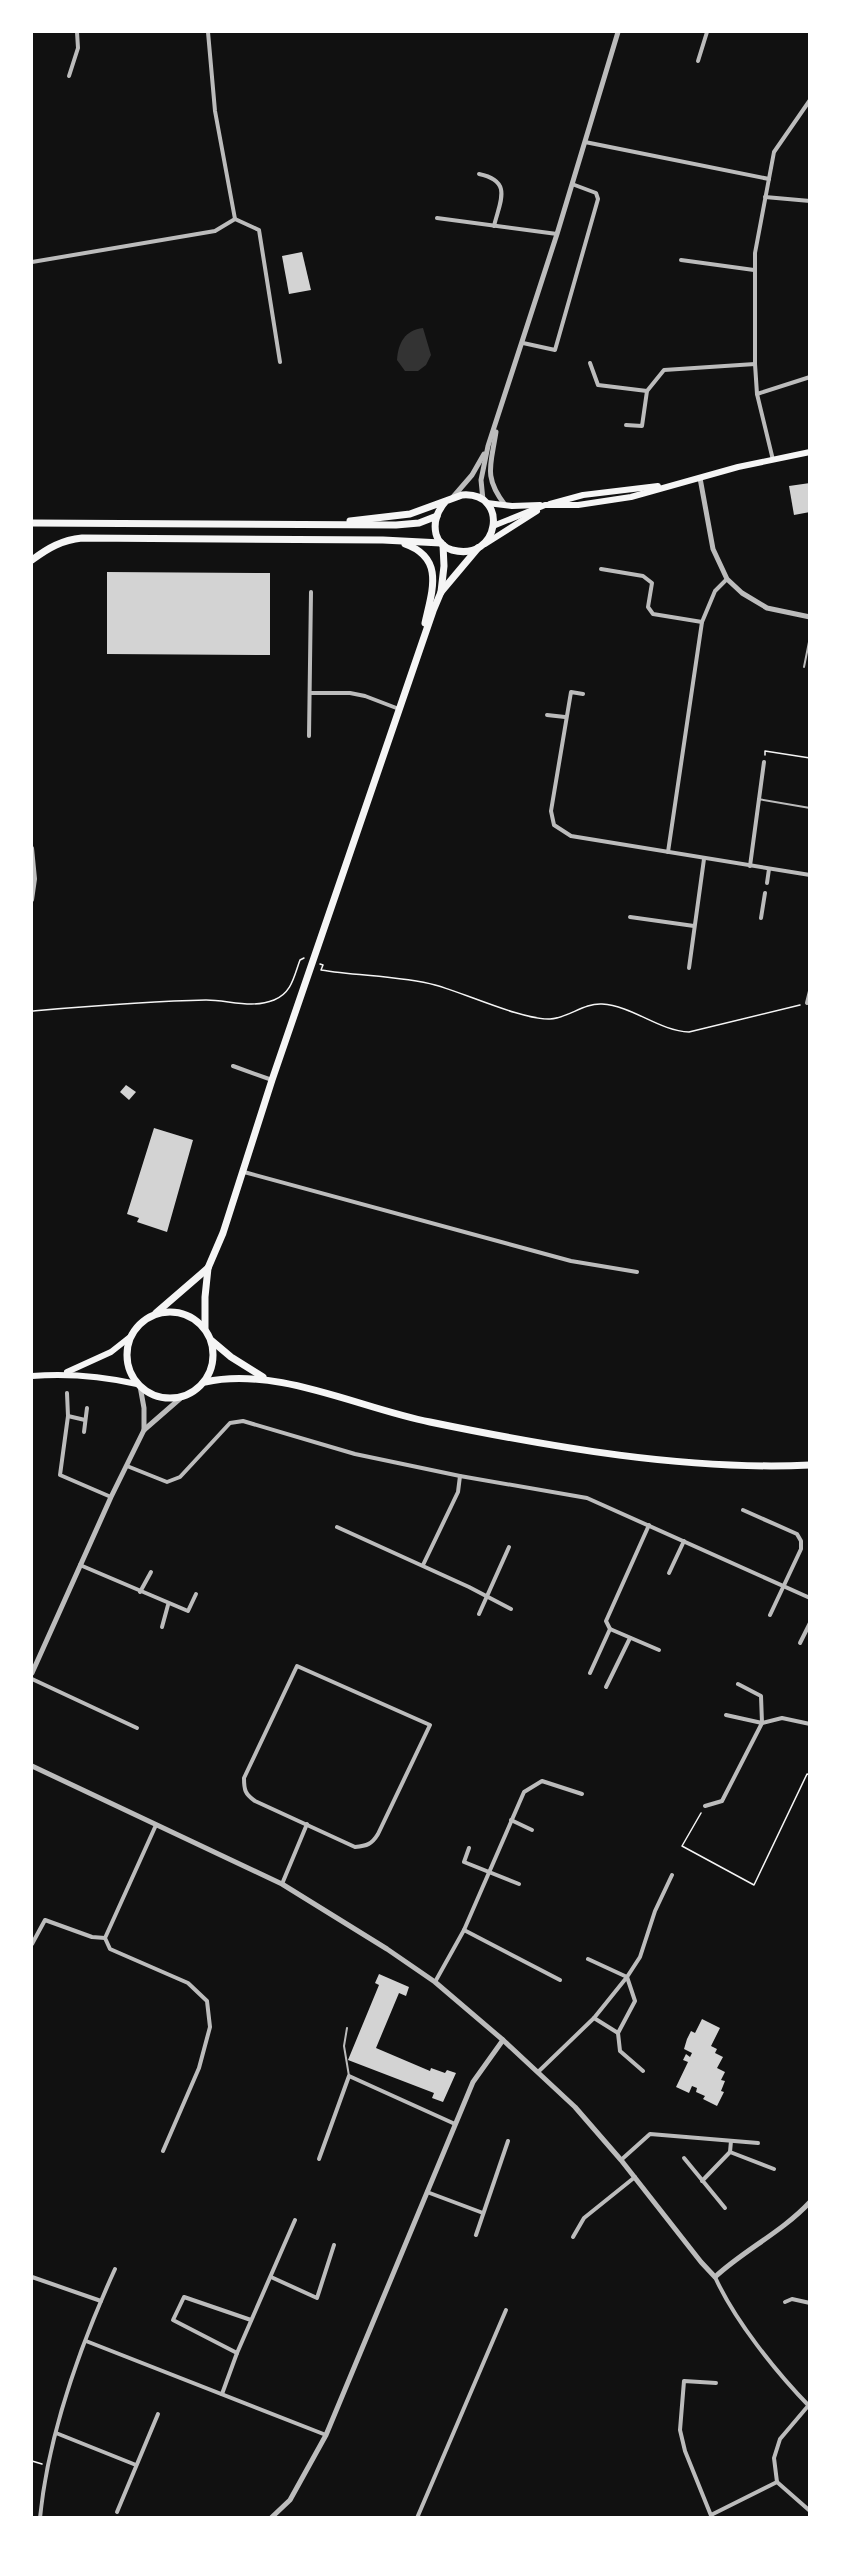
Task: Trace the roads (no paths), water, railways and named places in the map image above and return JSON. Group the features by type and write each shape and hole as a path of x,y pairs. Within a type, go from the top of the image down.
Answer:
{"main road":[{"path":"493,526 545,506 583,495 671,484 810,452"},
{"path":"309,524 401,516 468,494 485,501 505,505 545,506"},
{"path":"32,523 402,525 436,516 449,500"},
{"path":"441,592 491,535 493,516 485,501"},
{"path":"32,560 47,549 67,540 82,538 383,540 442,544 460,551 480,547 545,506"},
{"path":"205,1328 208,1268 223,1233 272,1080 441,592 444,566 442,544 436,532 436,516"},
{"path":"383,540 411,546 425,555 432,566 433,577 417,658"},
{"path":"64,1373 111,1352 130,1337 145,1319 156,1313 208,1268"},
{"path":"156,1313 169,1311 183,1313 195,1319 205,1328 212,1341 214,1358 205,1382"},
{"path":"130,1337 127,1347 128,1366 138,1385"},
{"path":"212,1341 231,1357 266,1378"},
{"path":"32,1376 64,1373 93,1375 138,1385 160,1397 183,1396 205,1382 226,1377 266,1378 428,1422 561,1447 758,1467 810,1465"}],"street":[{"path":"69,76 78,48 77,32"},
{"path":"208,32 215,111 235,219"},
{"path":"485,501 481,480 488,446 523,343 618,32"},
{"path":"698,61 707,32"},
{"path":"773,461 757,394 754,270 774,152 810,100"},
{"path":"585,142 769,179"},
{"path":"479,174 496,178 501,187 502,193 494,226"},
{"path":"523,343 555,350 598,199 596,193 572,184"},
{"path":"765,196 810,201"},
{"path":"437,218 557,234"},
{"path":"32,262 215,231 235,219"},
{"path":"235,219 259,230 280,362"},
{"path":"681,260 754,270"},
{"path":"590,363 598,385 647,390"},
{"path":"626,425 642,426 647,390 664,370 755,364"},
{"path":"757,394 810,377"},
{"path":"499,415 490,475 491,484 505,505"},
{"path":"449,500 472,475 488,446"},
{"path":"700,478 713,549 727,579 742,593 767,608 810,616"},
{"path":"601,569 643,576 652,583 648,607 652,614 702,622"},
{"path":"668,852 702,622 716,591 727,579"},
{"path":"309,736 311,592"},
{"path":"583,694 571,692 565,717 551,811 554,825 571,836 810,875"},
{"path":"310,693 350,693 400,709"},
{"path":"547,715 565,717"},
{"path":"750,866 764,762"},
{"path":"32,848 35,879 32,900"},
{"path":"689,968 704,859"},
{"path":"767,883 769,869"},
{"path":"761,918 765,893"},
{"path":"630,917 694,926"},
{"path":"807,1003 810,991"},
{"path":"233,1066 272,1080"},
{"path":"244,1172 571,1262 637,1272"},
{"path":"138,1385 144,1408 144,1430"},
{"path":"68,1393 68,1416 60,1475 111,1497"},
{"path":"32,1673 111,1497 144,1430 183,1396"},
{"path":"84,1432 87,1408"},
{"path":"68,1416 85,1420"},
{"path":"127,1466 166,1482 180,1477 230,1423 243,1420 355,1454 460,1476 587,1498 810,1598"},
{"path":"423,1565 458,1492 460,1476"},
{"path":"743,1510 796,1534 801,1541 801,1549 770,1615"},
{"path":"649,1525 606,1621 610,1629 659,1650"},
{"path":"337,1527 423,1565 511,1609"},
{"path":"669,1573 684,1541"},
{"path":"479,1614 509,1547"},
{"path":"80,1565 168,1605 188,1611 196,1594"},
{"path":"140,1592 151,1572"},
{"path":"162,1627 168,1605"},
{"path":"800,1643 810,1623"},
{"path":"590,1672 610,1629"},
{"path":"606,1687 630,1638"},
{"path":"297,1666 430,1725 373,1842 355,1847 307,1824 255,1801 244,1790 244,1778 297,1666"},
{"path":"32,1679 137,1728"},
{"path":"705,1806 722,1802 762,1723 761,1695 738,1684"},
{"path":"726,1714 762,1723 782,1718 810,1724"},
{"path":"32,1766 282,1884 387,1949 435,1982 503,2040 575,2107 621,2160 715,2277 741,2324 809,2407 780,2439 774,2458 777,2482 810,2511"},
{"path":"435,1982 464,1930 524,1792 542,1781 582,1794"},
{"path":"511,1820 532,1830"},
{"path":"157,1824 105,1938 110,1949 188,1983 207,2001 210,2027 199,2068 163,2151"},
{"path":"282,1884 307,1824"},
{"path":"469,1848 464,1862 519,1884"},
{"path":"538,2072 594,2018 627,1977 640,1957 655,1911 672,1875"},
{"path":"32,1944 45,1920 92,1937 105,1938"},
{"path":"464,1930 560,1980"},
{"path":"588,1959 627,1977 635,2001 618,2033 620,2050 643,2071"},
{"path":"594,2018 618,2033"},
{"path":"271,2517 290,2500 326,2435 473,2082 503,2040"},
{"path":"319,2159 349,2076 455,2124"},
{"path":"621,2160 650,2134 758,2143"},
{"path":"702,2181 730,2152 731,2140"},
{"path":"476,2235 508,2141"},
{"path":"730,2152 774,2169"},
{"path":"684,2158 725,2208"},
{"path":"573,2237 584,2218 635,2177"},
{"path":"427,2192 483,2213"},
{"path":"715,2277 727,2265 770,2236 810,2202"},
{"path":"222,2394 237,2353 295,2220"},
{"path":"271,2277 317,2298 334,2245"},
{"path":"40,2517 47,2466 56,2433 86,2341 115,2269"},
{"path":"32,2277 101,2301"},
{"path":"237,2353 173,2320 184,2297 251,2320"},
{"path":"785,2302 792,2299 810,2303"},
{"path":"417,2517 506,2310"},
{"path":"86,2341 326,2435"},
{"path":"716,2383 684,2381 680,2430 685,2451 711,2516 777,2482"},
{"path":"117,2512 158,2414"},
{"path":"56,2433 136,2465"}],"lane":[{"path":"804,667 809,642"},
{"path":"758,799 810,808"},
{"path":"347,2028 344,2046 349,2076"}]}
